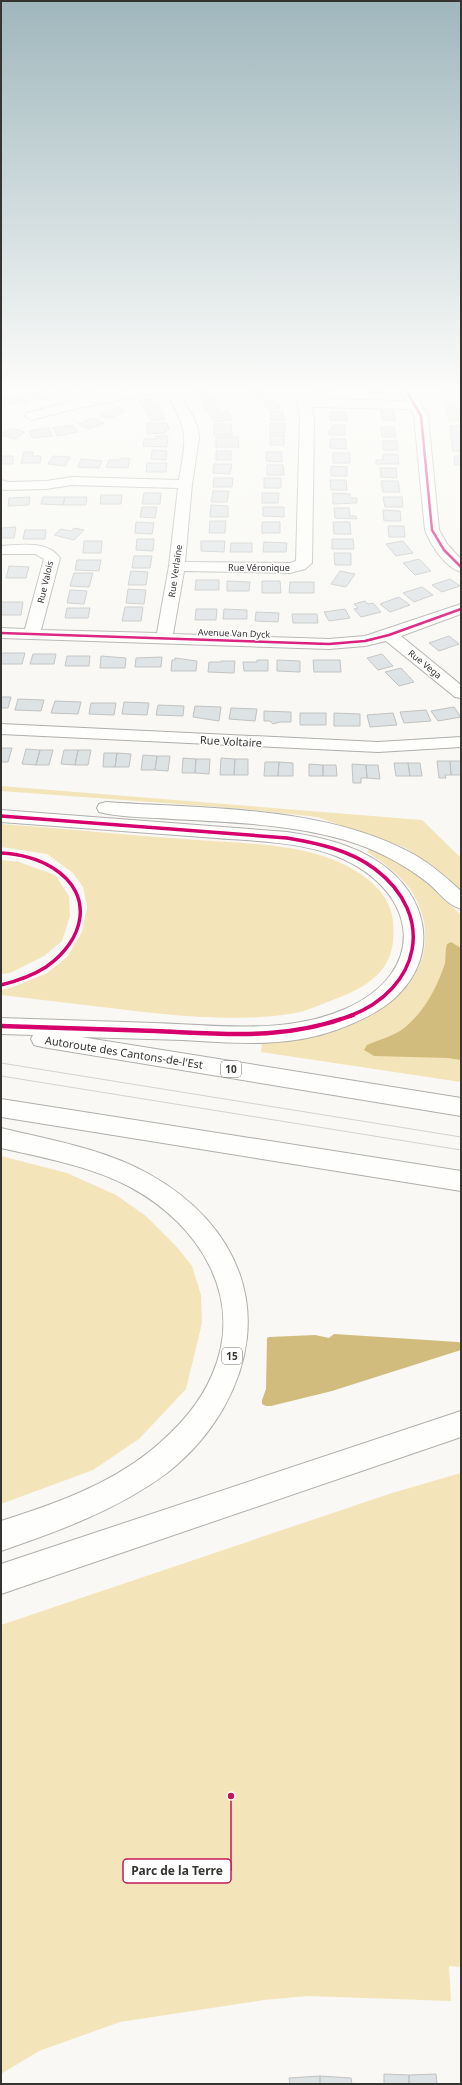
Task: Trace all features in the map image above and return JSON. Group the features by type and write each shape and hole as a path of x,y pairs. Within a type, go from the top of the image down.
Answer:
{"main road":[{"name":"Rue Verlaine","path":"164,638 177,566 185,487"},
{"name":"Rue Véronique","path":"177,566 290,568 300,566 304,563 306,487"},
{"path":"428,487 432,530 436,541 447,556 461,567"},
{"name":"Rue Valois","path":"1,550 39,550 48,553 52,558 32,634"},
{"name":"Avenue Van Dyck","path":"1,634 329,644 365,641 389,635 461,609"},
{"name":"Rue Vega","path":"389,635 461,693"},
{"name":"Rue Voltaire","path":"1,729 378,747 461,742"},
{"path":"1,800 252,818 328,829 360,837 406,858 433,876 461,902"},
{"path":"1,816 261,835 298,840 336,849 367,863 392,883 409,908 415,938 412,954 404,972 397,983 382,997 363,1010 347,1017 311,1028 277,1033 244,1035 1,1026"},
{"name":"Autoroute des Cantons-de-l'Est","path":"1,1033 461,1107"},
{"path":"1,1108 461,1181"},
{"name":"15","path":"1,1138 88,1158 130,1176 172,1202 205,1234 221,1259 231,1286 236,1322 234,1344 230,1362 217,1396 207,1413 180,1444 138,1477 100,1498 57,1517 1,1536"},
{"path":"1,1579 461,1424"}],"shaded area":[{"path":"1,786 422,820 461,858 461,892 446,876 406,848 317,817 246,809 1,791"},
{"path":"1,824 254,844 289,848 323,856 358,872 377,888 385,898 393,921 391,952 379,973 358,989 304,1011 269,1016 228,1018 188,1016 1,995 1,990 16,986 47,973 67,957 82,932 87,908 83,887 73,873 47,854 1,847"},
{"path":"371,847 420,875 461,915 461,1082 261,1052 262,1042 323,1031 353,1023 367,1017 381,1009 395,998 407,986 416,972 422,957 425,941 424,925 420,909 412,892 403,880 386,865 367,852"},
{"path":"1,860 19,862 55,875 69,896 70,916 62,941 44,956 10,973 1,974"},
{"path":"451,942 461,948 461,1060 448,1058 374,1056 364,1050 367,1045 400,1031 416,1017 438,982 445,963 447,944"},
{"path":"1,1156 67,1173 116,1195 146,1216 176,1246 192,1266 201,1295 202,1323 186,1389 139,1439 93,1470 1,1504"},
{"path":"334,1334 458,1342 461,1343 461,1350 332,1391 271,1406 262,1404 266,1389 267,1338 315,1335 329,1338"},
{"path":"461,1473 461,1967 449,1966 451,2001 308,1996 264,2000 120,2022 39,2051 1,2074 1,1625 392,1493"}],"building":[{"path":"264,487 281,487 281,488"},
{"path":"331,487 347,487 347,490 331,490"},
{"path":"382,487 399,487 400,492 383,492"},
{"path":"213,491 229,491 227,502 211,502"},
{"path":"144,493 161,493 160,504 142,504"},
{"path":"262,493 279,493 278,503 262,503"},
{"path":"333,493 350,494 350,498 357,498 357,503 333,504"},
{"path":"101,495 122,495 121,504 100,504"},
{"path":"30,497 29,505 8,506 9,498"},
{"path":"43,497 65,497 63,505 41,504"},
{"path":"65,497 87,497 86,505 63,505"},
{"path":"383,497 402,497 403,507 385,507"},
{"path":"211,505 228,506 228,517 210,517"},
{"path":"142,507 157,507 155,518 140,517"},
{"path":"263,507 284,507 284,517 263,516"},
{"path":"334,508 349,508 350,516 356,516 357,519 335,518"},
{"path":"383,510 400,511 401,521 384,521"},
{"path":"210,521 226,521 225,533 209,533"},
{"path":"136,522 154,523 152,534 135,533"},
{"path":"262,522 280,522 280,533 262,533"},
{"path":"333,522 350,522 351,534 334,534"},
{"path":"388,526 404,526 405,537 389,537"},
{"path":"16,527 14,538 1,538 1,528"},
{"path":"74,528 84,530 74,540 54,535 61,529 71,531"},
{"path":"25,530 46,530 45,539 23,539"},
{"path":"137,539 154,539 153,551 136,550"},
{"path":"332,539 353,539 354,549 332,549"},
{"path":"84,541 102,541 101,553 83,553"},
{"path":"201,541 225,541 224,552 201,551"},
{"path":"403,541 413,553 396,556 386,544"},
{"path":"264,542 287,543 286,552 263,552"},
{"path":"231,543 252,543 252,552 230,552"},
{"path":"334,553 351,553 351,565 335,565"},
{"path":"134,556 152,556 150,568 132,568"},
{"path":"419,559 431,571 415,575 403,563"},
{"path":"77,560 101,560 99,571 75,570"},
{"path":"9,566 29,567 26,578 6,578"},
{"path":"131,571 148,572 146,585 128,585"},
{"path":"340,571 355,574 346,587 331,584"},
{"path":"74,573 93,573 89,587 70,586"},
{"path":"450,579 460,586 442,592 432,585"},
{"path":"196,580 219,580 219,590 195,590"},
{"path":"227,581 250,582 249,591 227,591"},
{"path":"262,581 280,581 281,593 262,593"},
{"path":"290,582 314,582 314,593 289,593"},
{"path":"422,587 433,595 414,602 403,593"},
{"path":"128,589 146,590 144,604 126,603"},
{"path":"70,590 87,591 84,604 67,603"},
{"path":"399,597 410,605 390,612 380,604"},
{"path":"365,601 368,604 373,603 381,612 361,617 354,609 358,608 354,604"},
{"path":"1,602 23,602 21,615 1,615"},
{"path":"125,607 143,607 141,621 122,621"},
{"path":"67,608 90,608 88,618 65,618"},
{"path":"196,609 217,609 216,620 195,620"},
{"path":"224,609 247,610 247,619 223,619"},
{"path":"345,609 350,618 329,621 324,612"},
{"path":"256,612 279,613 278,622 255,621"},
{"path":"292,614 317,614 318,623 293,623"},
{"path":"449,636 459,644 439,651 429,643"},
{"path":"1,653 25,653 22,664 1,664"},
{"path":"33,654 56,654 54,664 30,664"},
{"path":"382,654 393,666 378,670 367,658"},
{"path":"67,656 90,656 89,666 65,666"},
{"path":"101,656 126,658 125,668 100,668"},
{"path":"162,657 161,667 135,667 136,658"},
{"path":"175,658 197,661 196,671 171,671 172,660 175,660"},
{"path":"257,660 268,660 268,671 244,671 243,662 257,662"},
{"path":"277,660 300,661 300,672 277,671"},
{"path":"313,660 340,660 341,672 314,672"},
{"path":"235,661 234,673 208,672 209,662"},
{"path":"401,668 414,682 399,686 385,672"},
{"path":"1,697 11,697 8,708 1,708"},
{"path":"18,699 44,700 41,711 15,710"},
{"path":"55,701 81,702 78,714 51,713"},
{"path":"124,702 149,703 147,715 122,714"},
{"path":"91,703 116,703 114,715 89,714"},
{"path":"158,705 184,706 183,716 156,715"},
{"path":"195,706 221,707 219,721 193,717"},
{"path":"454,707 461,717 438,721 431,711"},
{"path":"231,708 257,709 255,721 229,719"},
{"path":"426,710 431,721 404,723 400,712"},
{"path":"264,711 291,712 291,722 280,722 273,724 270,721 264,721"},
{"path":"300,713 326,713 326,725 300,725"},
{"path":"334,713 360,714 360,726 334,726"},
{"path":"393,713 397,725 370,727 367,715"},
{"path":"1,748 12,748 8,762 1,762"},
{"path":"26,749 40,750 36,765 22,764"},
{"path":"40,750 53,750 49,765 36,765"},
{"path":"64,750 78,750 75,765 61,764"},
{"path":"78,750 91,750 88,765 75,765"},
{"path":"104,753 117,753 115,767 103,767"},
{"path":"117,753 131,754 129,767 115,767"},
{"path":"143,755 157,756 155,770 141,770"},
{"path":"157,756 170,756 168,771 155,770"},
{"path":"183,758 196,759 195,773 182,773"},
{"path":"221,758 235,759 234,775 220,775"},
{"path":"196,759 210,759 209,774 195,773"},
{"path":"235,759 248,759 248,775 234,775"},
{"path":"437,761 450,761 451,775 445,775 446,778 439,778"},
{"path":"450,761 461,761 461,775 451,775"},
{"path":"265,762 279,762 278,776 264,776"},
{"path":"279,762 293,763 293,776 278,776"},
{"path":"394,763 408,763 410,776 396,776"},
{"path":"408,763 420,763 422,776 410,776"},
{"path":"309,764 323,765 323,776 309,776"},
{"path":"352,764 366,765 367,778 361,778 361,783 353,783"},
{"path":"323,765 336,765 337,776 323,776"},
{"path":"366,765 378,765 380,779 367,778"},
{"path":"384,2074 409,2075 409,2084 384,2084"},
{"path":"436,2074 437,2084 409,2084 409,2075"},
{"path":"320,2076 320,2084 290,2084 289,2078"},
{"path":"320,2076 351,2078 352,2084 320,2084"}],"tram line":[{"path":"1,1063 461,1137"},
{"path":"1,1076 461,1150"}],"cycle path":[{"path":"428,487 432,530 437,541 451,559 461,567"},
{"path":"1,633 329,644 365,641 389,635 461,609"},
{"path":"1,816 268,836 306,841 342,851 375,869 389,881 401,896 410,912 414,929 411,955 403,975 396,984 379,999 354,1014 327,1025 300,1031 271,1034 213,1034 1,1026"},
{"path":"1,853 19,855 43,862 62,874 72,884 78,895 81,908 80,920 76,933 69,946 58,957 46,967 32,975 1,985"}],"place":[{"name":"Parc de la Terre","path":"231,1796"}]}
